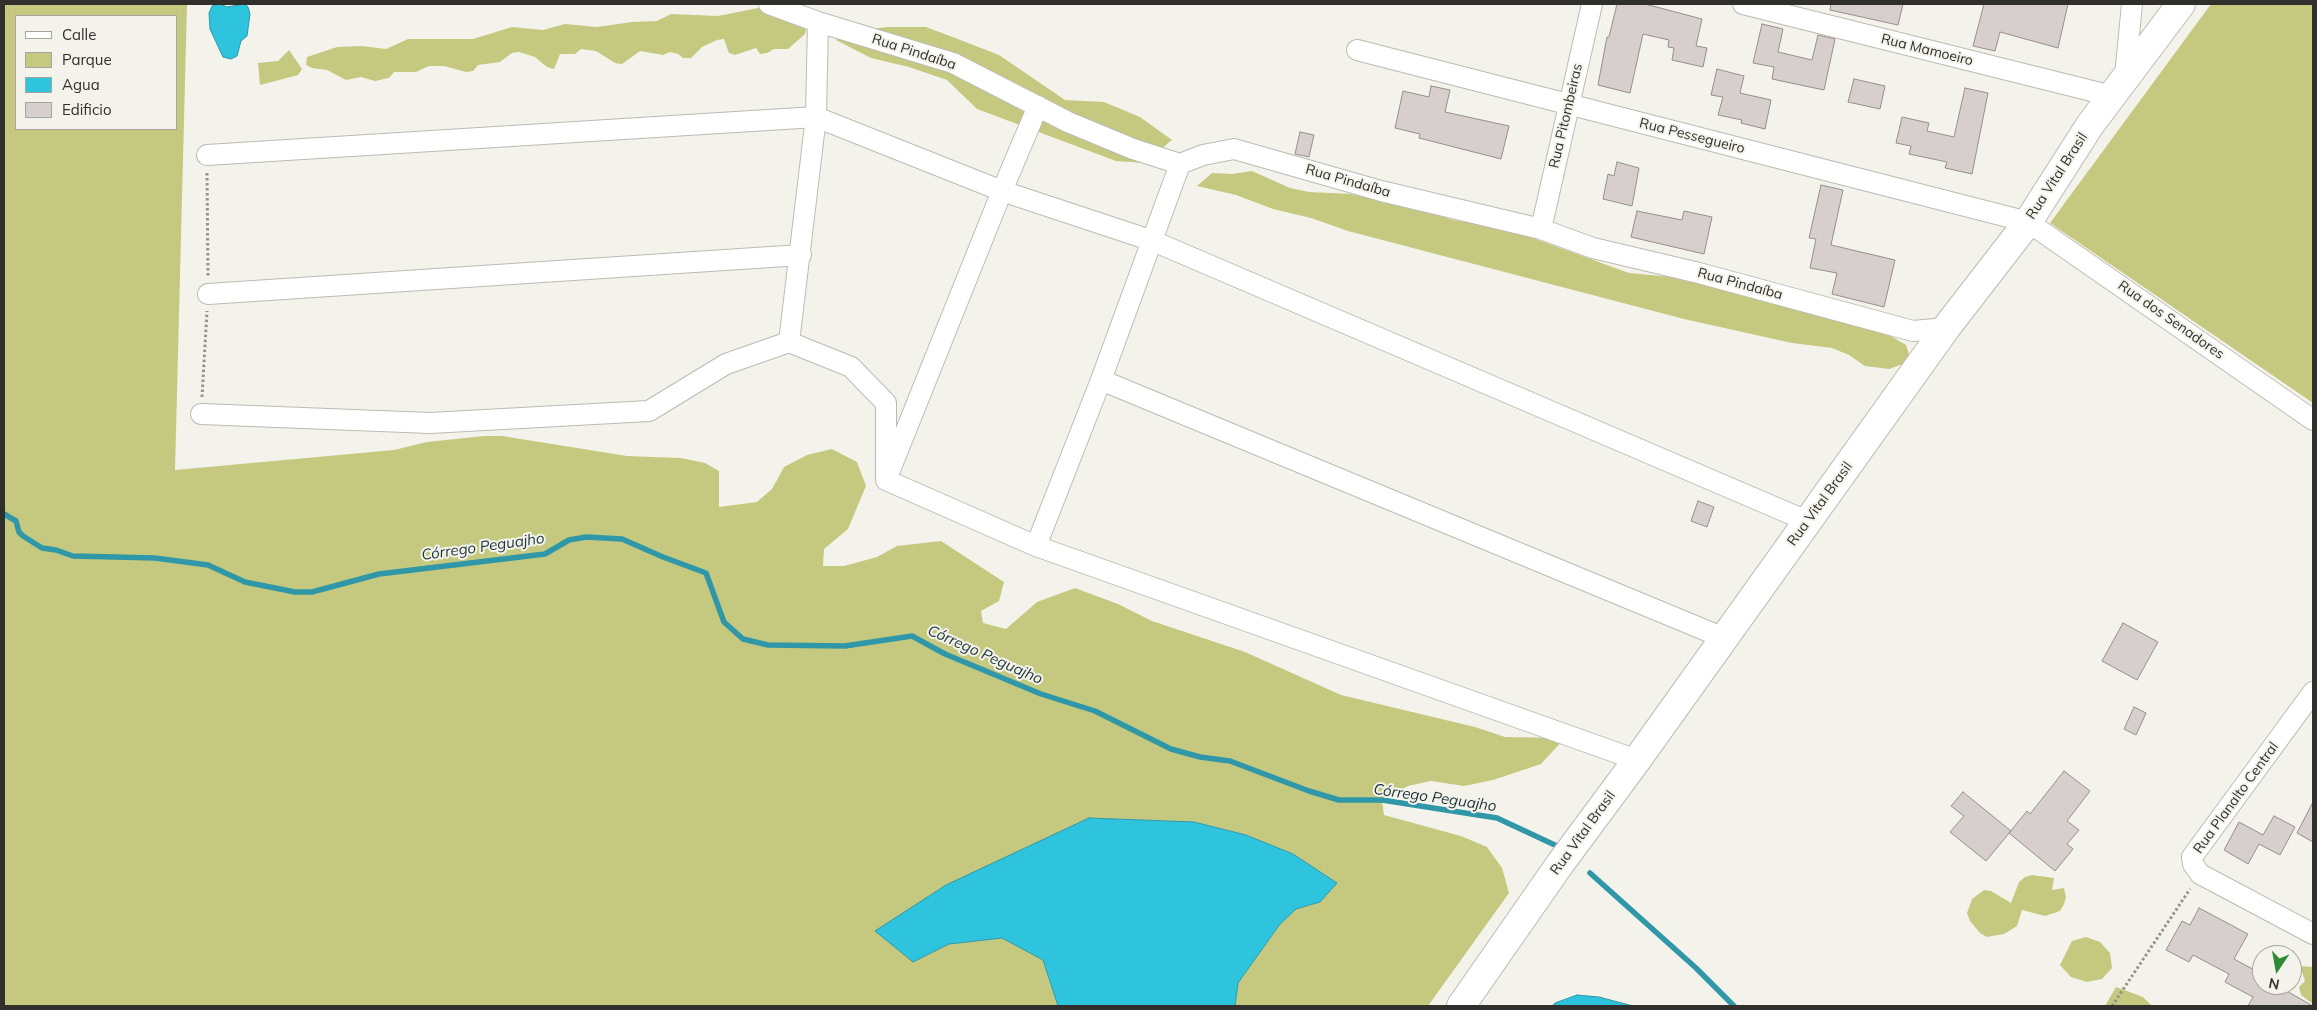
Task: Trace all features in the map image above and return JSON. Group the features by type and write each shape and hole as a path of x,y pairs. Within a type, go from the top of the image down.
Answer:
{"main road":[{"name":"Rua Vital Brasil","path":"1461,1006 1580,836 1637,760 1946,328 2028,222 2090,125 2181,4"}],"street":[{"name":"Rua Pindaíba","path":"769,4 818,22 953,63 1068,122 1133,149 1180,164 1203,155 1234,149 1381,191 1541,229 1593,248 1699,273 1913,331 1946,328"},
{"name":"Rua Pitombeiras","path":"1541,229 1592,4"},
{"name":"Rua Mamoeiro","path":"1743,4 2118,88"},
{"path":"2118,88 2128,59 2132,4"},
{"path":"789,342 801,255 816,117 818,22"},
{"name":"Rua Pessegueiro","path":"1357,50 2028,222"},
{"path":"886,480 1038,106"},
{"path":"207,155 816,117 1002,191 1153,241 1807,521"},
{"path":"1036,546 1101,380 1180,164"},
{"name":"Rua dos Senadores","path":"2028,222 2313,420"},
{"path":"208,294 801,255"},
{"path":"201,414 430,423 649,411 726,364 789,342 851,368 886,403 886,480"},
{"path":"1101,380 1724,638"},
{"path":"886,480 1036,546 1637,760"},
{"name":"Rua Planalto Central","path":"2200,874 2193,864 2192,858 2313,692"},
{"path":"2200,874 2313,934"}],"path":[{"name":"Rua Planalto Central","path":"2112,1006 2200,874"}],"green space":[{"path":"4,4 187,4 175,470 394,450 427,442 502,436 627,456 681,458 705,463 719,471 719,507 757,502 772,489 784,467 807,455 832,449 857,462 866,486 848,529 824,549 823,566 844,566 877,557 897,546 941,541 1004,582 999,601 981,611 983,623 1006,629 1037,602 1075,588 1118,604 1152,621 1245,652 1341,695 1475,727 1505,737 1565,738 1541,764 1493,780 1464,786 1431,781 1408,786 1382,800 1384,815 1461,836 1487,847 1502,868 1509,893 1428,1006 1235,1006 1238,983 1280,924 1296,909 1320,902 1336,883 1293,854 1246,835 1194,822 1089,818 913,962 949,944 1002,937 1043,960 1058,1006 4,1006"},
{"path":"2211,4 2313,4 2313,403 2050,223"},
{"path":"758,8 781,9 808,22 805,34 788,49 774,49 760,54 756,48 735,55 729,53 724,39 702,47 691,58 683,58 678,54 670,52 663,55 640,51 622,64 615,63 596,51 581,49 575,54 560,54 554,69 547,67 535,57 519,52 512,53 500,62 478,65 473,71 466,72 444,66 429,66 416,72 394,72 389,78 375,81 361,77 346,80 327,70 312,68 306,65 307,57 337,47 362,46 386,49 408,39 473,39 512,27 543,30 565,24 597,27 657,21 671,14 718,16"},
{"path":"888,27 926,27 999,55 1065,100 1104,102 1140,117 1172,140 1144,163 1116,161 977,109 947,80 909,67 871,58 836,40 850,31"},
{"path":"289,50 302,69 298,75 260,85 258,63 278,61"},
{"path":"1252,171 1290,188 1309,192 1351,194 1533,238 1629,273 1672,277 1794,303 1889,335 1906,345 1911,361 1889,369 1865,366 1849,355 1832,348 1792,343 1684,319 1348,231 1311,218 1273,209 1236,195 1197,186 1212,173 1232,174"},
{"path":"2032,875 2054,878 2052,890 2064,888 2066,897 2060,911 2045,916 2022,910 2017,926 2004,934 1987,937 1980,933 1970,921 1967,913 1972,899 1984,890 1991,891 2011,903 2019,882 2025,877"},
{"path":"2086,937 2100,942 2110,953 2112,968 2102,979 2087,982 2071,977 2060,965 2072,941"},
{"path":"2302,966 2313,967 2313,1004 2301,995 2302,984 2305,981"},
{"path":"2116,987 2143,997 2152,1006 2105,1006"}],"water":[{"path":"220,4 227,7 245,4 250,14 247,36 241,41 237,56 231,59 223,57 210,29 209,13 212,6"},
{"path":"1089,818 1194,822 1246,835 1293,854 1337,883 1320,902 1296,909 1280,924 1238,983 1235,1006 1058,1006 1043,960 1002,938 949,944 913,962 875,931 946,885"},
{"path":"1577,995 1599,997 1633,1006 1552,1006 1555,1003"}],"building":[{"path":"1617,4 1645,4 1702,19 1696,46 1707,48 1703,67 1672,60 1674,48 1668,47 1669,40 1643,34 1630,93 1598,85 1607,37 1609,37"},
{"path":"1831,4 1903,4 1898,25 1830,10"},
{"path":"1984,4 2068,4 2058,48 2000,32 1995,51 1973,46"},
{"path":"1762,24 1783,29 1778,52 1812,60 1818,35 1835,39 1824,90 1772,79 1774,67 1753,63"},
{"path":"1717,69 1744,76 1740,93 1771,100 1765,129 1741,123 1742,120 1718,115 1723,97 1711,95"},
{"path":"1854,79 1885,86 1880,109 1848,102"},
{"path":"1431,86 1450,90 1445,112 1509,126 1501,159 1419,138 1420,134 1395,128 1403,91 1429,97"},
{"path":"1965,88 1988,93 1972,174 1945,168 1947,162 1909,154 1911,146 1896,143 1902,117 1929,123 1927,131 1954,137"},
{"path":"1300,132 1314,135 1309,157 1295,154"},
{"path":"1617,162 1639,168 1632,206 1603,199 1608,174 1614,176"},
{"path":"1821,185 1843,190 1831,245 1895,260 1884,307 1832,294 1837,273 1810,268 1816,239 1809,238"},
{"path":"1637,211 1682,220 1684,211 1712,217 1704,254 1631,237"},
{"path":"1698,501 1714,507 1707,527 1691,521"},
{"path":"2123,623 2158,642 2137,680 2102,661"},
{"path":"2134,707 2146,713 2136,735 2124,729"},
{"path":"2064,771 2090,791 2067,821 2079,830 2067,844 2073,849 2055,871 2009,833 2027,811 2030,814"},
{"path":"1963,792 2011,831 1986,861 1950,832 1964,816 1951,806"},
{"path":"2313,802 2313,842 2297,833"},
{"path":"2274,816 2295,827 2280,855 2259,844 2248,864 2224,850 2239,822 2263,835"},
{"path":"2199,908 2248,934 2234,959 2252,969 2252,995 2294,995 2313,1006 2248,1006 2253,997 2225,982 2229,974 2193,955 2189,962 2166,950 2182,921 2190,925"}],"waterway":[{"name":"Córrego Peguajho","path":"4,514 16,521 19,532 23,536 42,548 56,550 73,556 155,558 208,565 245,582 295,592 312,592 379,574 545,554 569,540 586,537 622,539 706,573 724,622 743,639 768,645 845,646 912,636 945,654 1041,694 1095,711 1171,749 1200,757 1230,761 1309,791 1339,800 1382,800 1497,818 1557,846"},
{"name":"Córrego Peguajho","path":"1590,873 1696,968 1734,1006"}]}
